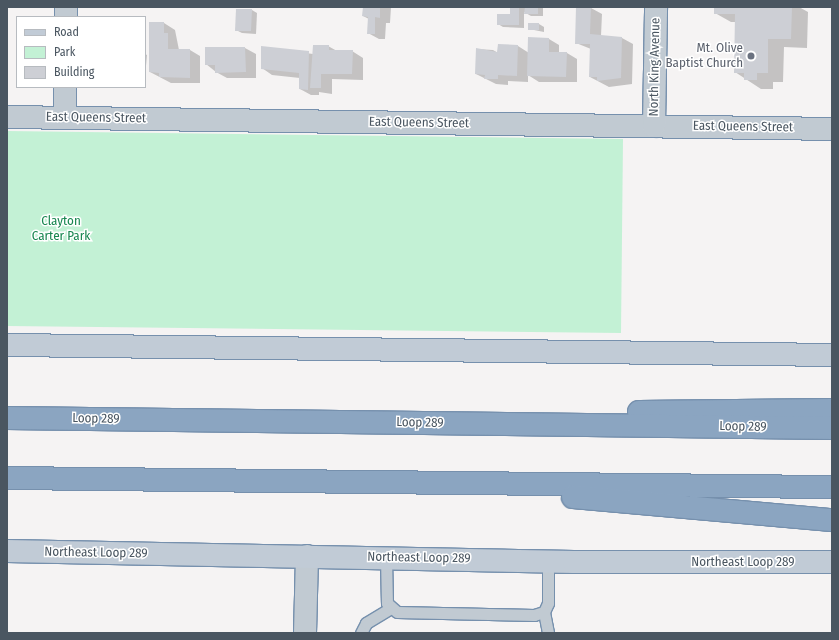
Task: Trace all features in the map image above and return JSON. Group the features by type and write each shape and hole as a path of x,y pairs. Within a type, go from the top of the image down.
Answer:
{"highway":[{"path":"411,422 672,410 832,410"},
{"name":"Loop 289","path":"7,418 832,428"},
{"path":"7,478 832,487"},
{"path":"434,483 692,509 832,520"}],"main road":[{"path":"7,345 832,355"},
{"name":"Northeast Loop 289","path":"7,551 548,561 832,562"}],"street":[{"name":"North King Avenue","path":"654,126 656,7"},
{"path":"65,88 65,118"},
{"name":"East Queens Street","path":"7,117 832,129"},
{"path":"305,633 307,556"}],"lane":[{"path":"386,557 387,603 397,612 534,615 544,612"},
{"path":"548,561 548,603 544,612 548,633"},
{"path":"361,633 366,623 391,608"}],"green space":[{"name":"Clayton Carter Park","path":"7,131 623,139 621,333 7,326"}],"building":[{"path":"363,7 380,7 380,18 375,17 375,34 367,34 368,17 362,16"},
{"path":"510,7 519,7 519,25 497,25 497,14 510,14"},
{"path":"525,7 538,7 538,14 524,14"},
{"path":"576,7 591,7 590,34 622,37 621,78 597,81 597,77 589,77 590,44 575,44"},
{"name":"Mt. Olive Baptist Church","path":"714,7 792,7 791,39 768,39 768,73 757,73 757,80 744,80 744,73 734,73 735,14 714,14"},
{"path":"236,9 252,9 251,31 235,31"},
{"path":"149,22 164,22 164,33 168,33 168,49 190,49 190,78 159,77 159,73 149,72"},
{"path":"528,23 539,23 539,30 528,30"},
{"path":"528,37 549,38 549,52 567,52 566,77 527,76"},
{"path":"498,44 518,45 517,76 498,75 498,79 484,79 485,75 475,74 476,48 497,52"},
{"path":"313,45 329,45 329,50 353,50 352,74 321,74 321,88 310,88"},
{"path":"261,46 309,51 308,90 299,89 299,73 261,69"},
{"path":"205,47 245,47 246,72 215,73 215,65 205,65"}],"place":[{"name":"Mt. Olive Baptist Church","path":"751,56"}]}
